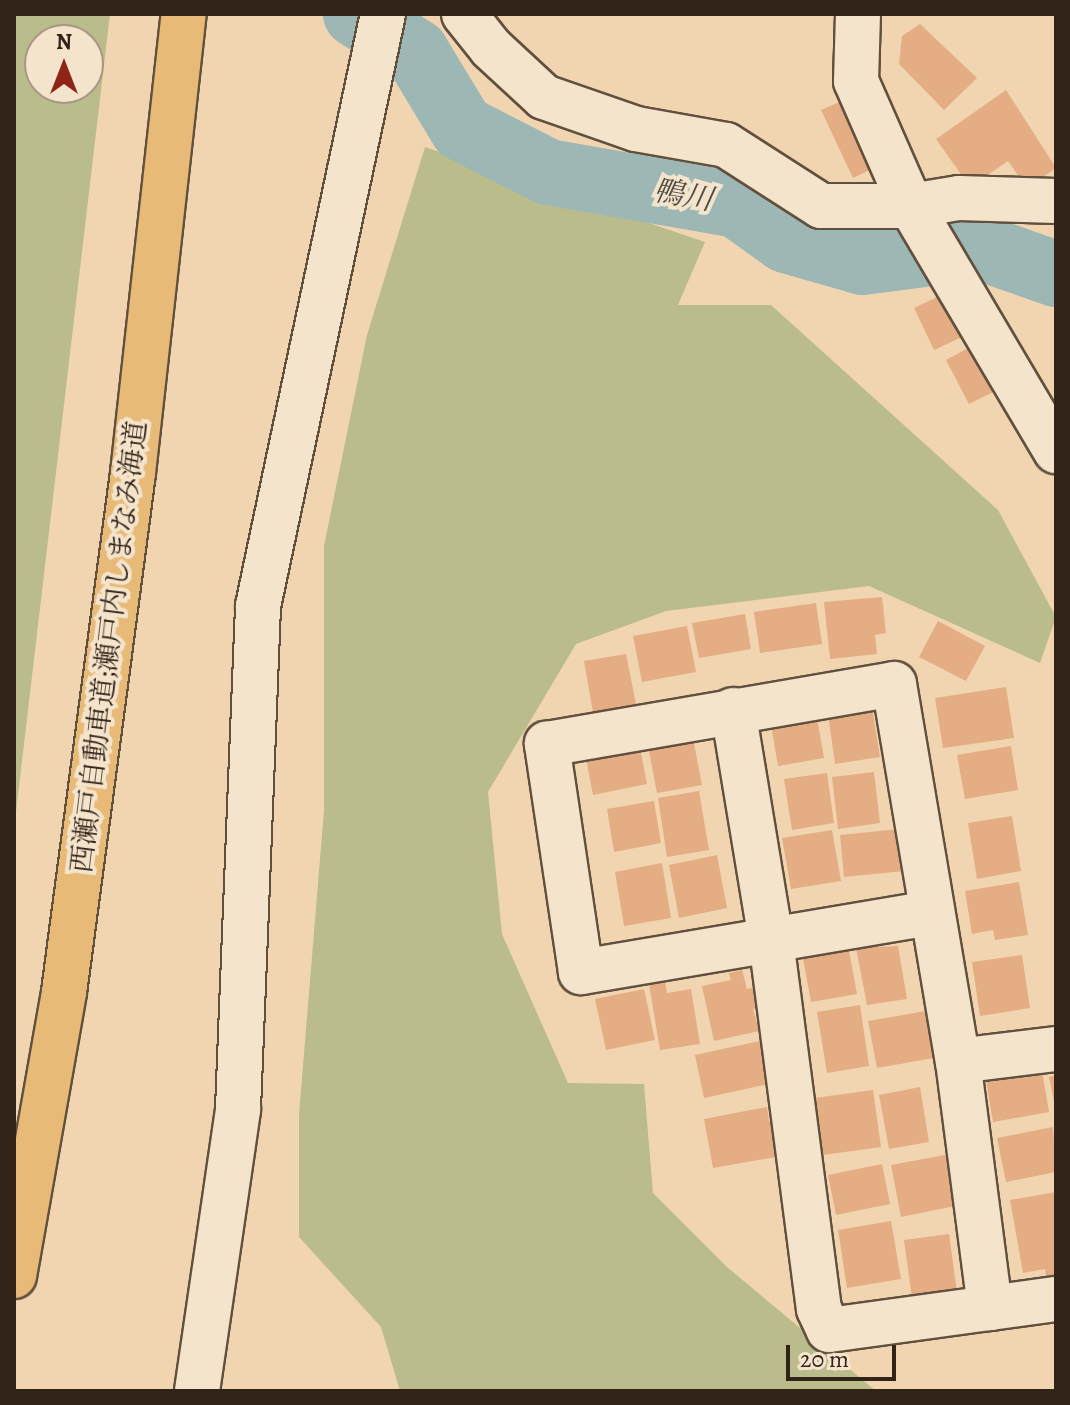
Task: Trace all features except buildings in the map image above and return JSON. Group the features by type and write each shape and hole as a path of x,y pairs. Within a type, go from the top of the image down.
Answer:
{"highway":[{"name":"西瀬戸自動車道;瀬戸内しまなみ海道","path":"14,1276 64,992 133,473 184,14"}],"street":[{"path":"197,1391 238,1109 258,606 383,14"},
{"path":"464,14 491,48 544,97 636,129 726,145 821,206 911,206 959,198 1056,201"},
{"path":"858,14 856,81 911,206 1056,451"},
{"path":"930,913 581,972 547,744 894,684 930,913 958,1061 990,1308"},
{"path":"733,710 771,940 819,1309 829,1330 1056,1299"},
{"path":"958,1061 1056,1049"}],"green space":[{"path":"14,14 110,14 104,65 104,24 24,24 24,104 99,104 14,829"},
{"path":"425,147 705,242 678,305 771,305 998,510 1056,617 1040,663 869,586 666,611 576,644 488,792 502,934 568,1083 644,1084 653,1193 727,1267 876,1391 400,1391 381,1327 299,1237 299,1114 324,811 324,546 367,335"}],"waterway":[{"name":"鴨川","path":"356,14 416,52 462,128 548,172 737,205 786,240 862,262 979,247 1056,274"}]}
